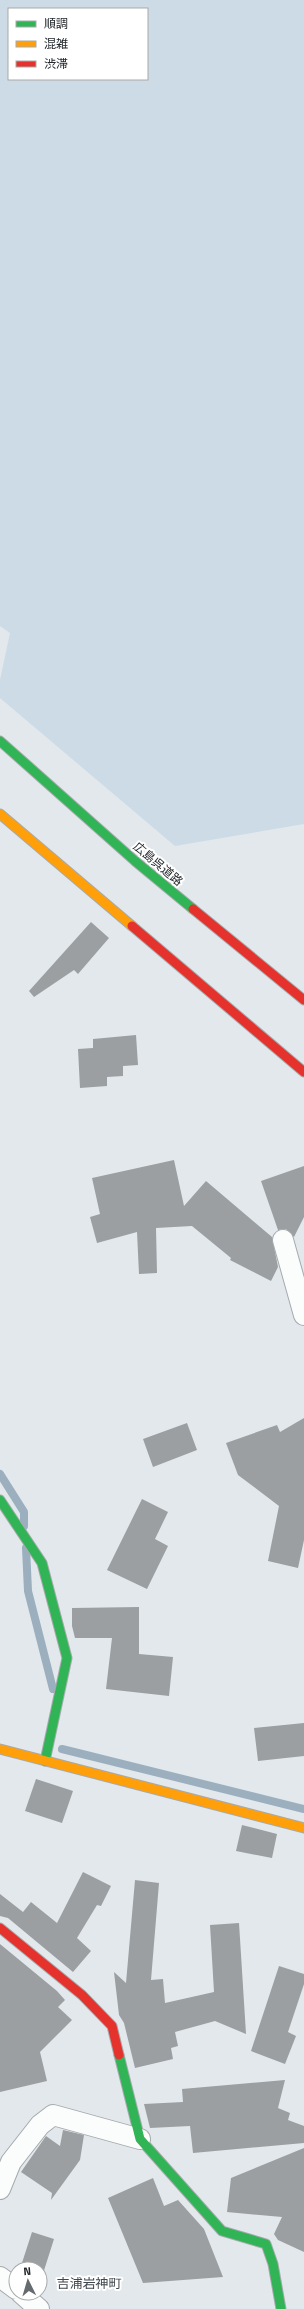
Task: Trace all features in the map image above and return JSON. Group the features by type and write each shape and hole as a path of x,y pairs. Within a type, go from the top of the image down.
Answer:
{"main road":[{"name":"広島呉道路","path":"0,741 135,861 304,1000"},
{"path":"0,814 304,1072"},
{"path":"0,1500 42,1563 67,1658 45,1761"},
{"path":"0,1749 304,1828"},
{"path":"0,1928 82,1995 112,2026 140,2138 222,2231 266,2244 274,2264 281,2309"}],"street":[{"path":"283,1240 304,1315"},
{"path":"0,2189 11,2162 40,2125 53,2115 140,2138"},
{"path":"30,2301 39,2309"}],"shaded area":[{"path":"0,0 304,0 304,824 175,846 0,698 0,680 10,633 0,626"}],"building":[{"path":"91,922 109,938 78,974 74,970 34,997 29,991"},
{"path":"136,1035 138,1065 123,1066 123,1076 107,1077 107,1086 80,1088 78,1049 93,1048 93,1039"},
{"path":"174,1160 184,1206 206,1181 272,1237 278,1267 271,1281 230,1260 231,1258 192,1226 156,1228 157,1273 139,1274 137,1232 97,1243 90,1217 100,1214 92,1178"},
{"path":"304,1166 304,1217 294,1237 286,1229 278,1230 261,1181"},
{"path":"304,1418 304,1540 298,1568 268,1561 279,1506 238,1475 226,1443 277,1425 280,1432"},
{"path":"187,1423 197,1450 153,1467 143,1439"},
{"path":"142,1499 168,1512 155,1539 168,1546 147,1589 107,1570"},
{"path":"139,1607 139,1654 173,1657 169,1696 106,1689 112,1638 75,1638 72,1626 72,1608"},
{"path":"304,1723 304,1756 258,1761 254,1728"},
{"path":"36,1779 73,1791 62,1823 25,1811"},
{"path":"242,1825 277,1834 272,1858 236,1851"},
{"path":"83,1872 111,1886 101,1906 97,1905 77,1938 91,1951 73,1972 8,1918 0,1916 0,1894 23,1912 31,1902 57,1923"},
{"path":"135,1880 159,1883 151,1980 163,1979 165,2003 214,1992 210,1925 239,1923 246,2034 215,2021 175,2032 178,2046 171,2048 173,2059 135,2068 124,2023 119,2015 114,1972 126,1983"},
{"path":"0,1944 57,1991 65,2000 58,2007 72,2020 40,2052 47,2081 0,2092"},
{"path":"279,1966 304,1974 304,1984 288,2032 296,2036 285,2064 251,2051"},
{"path":"285,2080 278,2108 290,2113 288,2120 304,2126 304,2143 193,2153 190,2126 150,2128 144,2104 183,2102 182,2089"},
{"path":"63,2130 84,2135 80,2160 51,2200 52,2193 21,2172 46,2136 60,2146"},
{"path":"304,2148 304,2252 278,2240 274,2234 282,2217 227,2212 231,2178"},
{"path":"153,2178 164,2206 178,2200 204,2229 223,2277 143,2283 108,2198"},
{"path":"32,2232 54,2239 47,2261 23,2261"}],"waterway":[{"path":"0,1474 24,1512 24,1526"},
{"path":"26,1548 28,1591 53,1689"},
{"path":"62,1749 304,1809"}],"traffic: fast":[{"path":"0,741 135,861 193,909"},
{"path":"0,1500 42,1563 67,1658 45,1761"},
{"path":"119,2055 140,2139 222,2231 266,2244 273,2264 281,2309"}],"traffic: slow":[{"path":"0,814 132,926"},
{"path":"0,1749 304,1828"}],"traffic: jam":[{"path":"193,909 304,1000"},
{"path":"132,926 304,1072"},
{"path":"0,1928 82,1995 112,2026 119,2055"}],"district":[{"name":"吉浦岩神町","path":"89,2283"}]}
